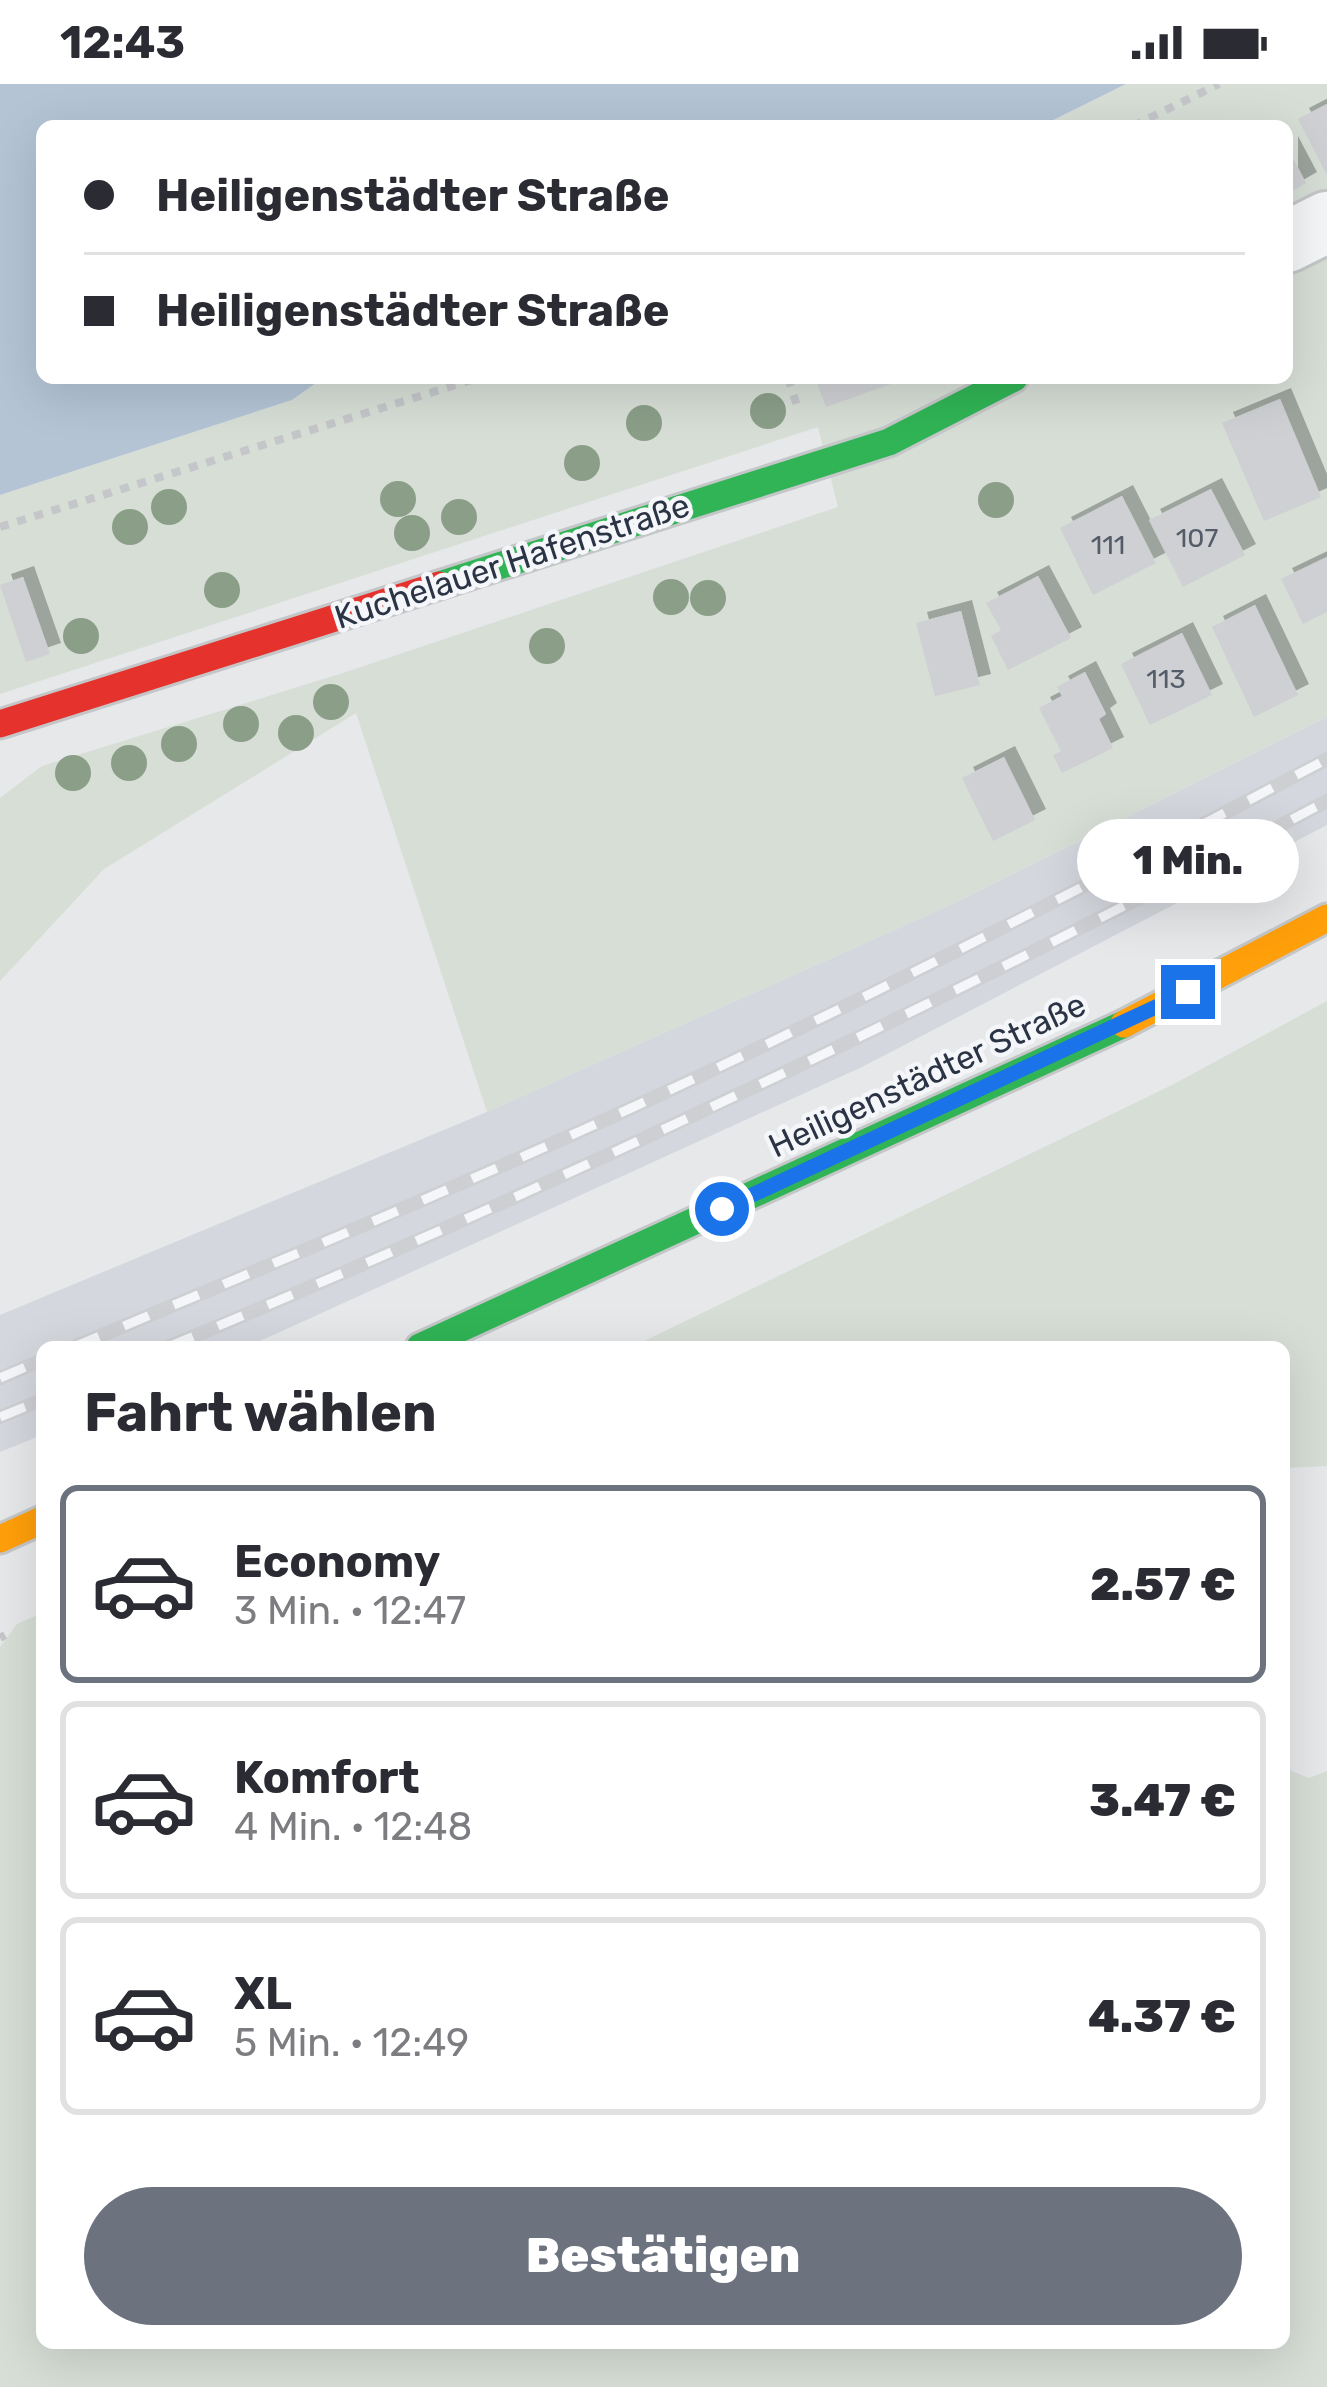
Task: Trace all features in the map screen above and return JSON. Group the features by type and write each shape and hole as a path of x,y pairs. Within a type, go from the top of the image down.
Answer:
{"street":[{"path":"1293,239 1327,222"},
{"name":"Kuchelauer Hafenstraße","path":"0,724 889,442 1003,384"},
{"name":"Heiligenstädter Straße","path":"433,1341 1153,1011 1327,918"},
{"path":"0,1539 36,1523"}],"path":[{"path":"1145,120 1219,84"},
{"path":"0,527 459,384"}],"shaded area":[{"path":"1126,84 1327,84 1327,717 957,902 487,1112 356,713 104,869 0,981 0,798 42,766 343,673 838,507 818,427 0,694 0,495 292,400 315,384 1293,384 1293,120 1053,120"},
{"path":"1327,717 1327,825 862,1067 260,1341 36,1341 36,1437 0,1452 0,1315 487,1112 957,902"},
{"path":"1327,1001 1327,1466 1290,1468 1290,1341 644,1341 1174,1084"},
{"path":"36,1616 36,2349 1290,2349 1290,1770 1309,1778 1327,1771 1327,2387 0,2387 0,1647 17,1624"}],"water":[{"path":"0,84 1126,84 1053,120 36,120 36,384 315,384 292,400 0,495"}],"building":[{"path":"1327,104 1327,175 1298,119"},
{"path":"1293,158 1306,183 1293,191"},
{"path":"817,384 891,384 826,407"},
{"path":"1280,399 1321,497 1264,521 1222,423"},
{"path":"1211,489 1245,555 1183,587 1149,520"},
{"path":"1122,496 1156,563 1093,595 1060,528"},
{"path":"1327,557 1327,612 1303,624 1281,579"},
{"path":"1038,576 1071,638 1008,670 991,636 1001,630 986,603"},
{"path":"23,577 50,654 26,662 0,585"},
{"path":"1255,605 1298,695 1254,717 1212,627"},
{"path":"961,611 980,685 935,696 916,623"},
{"path":"1182,633 1212,695 1150,725 1121,664"},
{"path":"1085,672 1106,714 1099,719 1113,748 1062,773 1053,755 1061,751 1039,708 1062,696 1057,687"},
{"path":"1004,757 1035,820 993,841 962,778"}],"railway":[{"path":"88,1341 679,1086 959,950 1327,759"},
{"path":"182,1341 754,1087 1327,801"},
{"path":"0,1378 36,1363"},
{"path":"0,1417 36,1402"}],"traffic: fast":[{"path":"439,585 889,442 1002,384"},
{"path":"433,1341 1124,1024"}],"traffic: slow":[{"path":"1124,1024 1327,918"},
{"path":"0,1539 36,1523"}],"traffic: jam":[{"path":"0,724 439,585"}],"route":[{"path":"722,1209 1188,992"}]}
